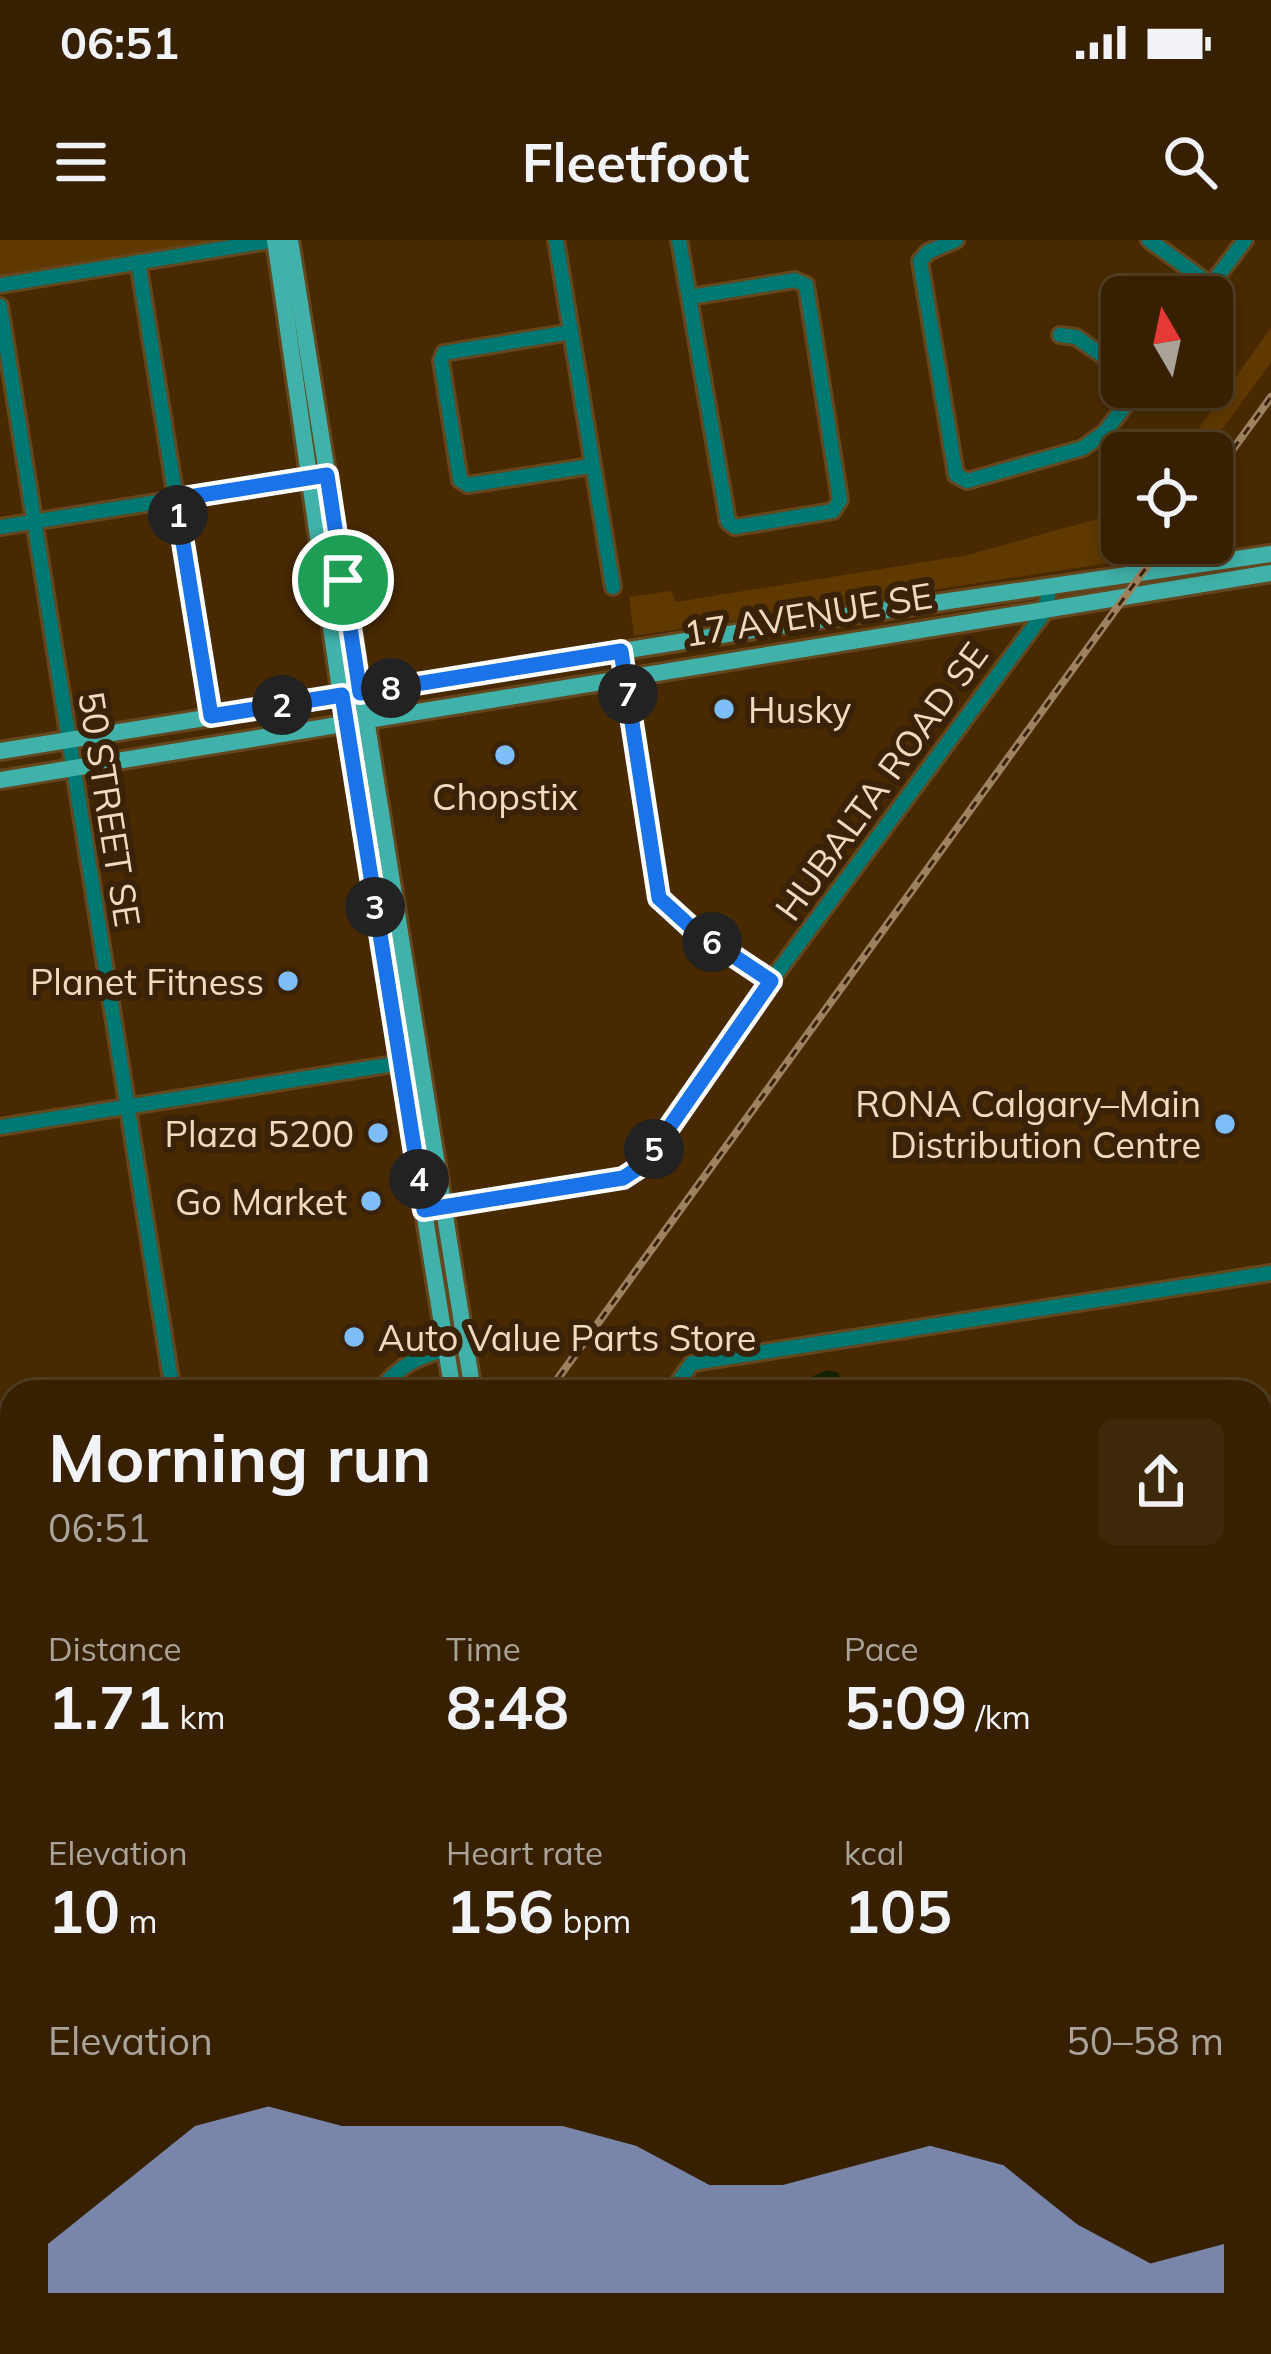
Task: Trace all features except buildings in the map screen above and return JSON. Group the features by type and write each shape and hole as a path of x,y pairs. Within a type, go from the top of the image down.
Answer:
{"main road":[{"path":"275,240 319,476"},
{"path":"290,240 319,476 410,1062 424,1210 451,1380"},
{"name":"17 AVENUE SE","path":"0,751 621,651 1271,554"},
{"name":"17 AVENUE SE","path":"0,779 1271,573"},
{"path":"410,1062 445,1207 471,1380"}],"street":[{"path":"0,285 275,240"},
{"path":"556,240 613,587"},
{"path":"679,240 728,522 735,527 833,511 841,500 806,285 795,280 690,297"},
{"path":"956,240 928,252 920,261 956,475 967,481 1082,448 1105,432 1123,408"},
{"path":"1149,240 1189,276"},
{"path":"1217,276 1245,240"},
{"path":"138,262 211,716"},
{"name":"50 STREET SE","path":"0,306 171,1380"},
{"path":"571,332 444,352 441,362 460,479 468,485 591,466"},
{"path":"1060,335 1076,338 1101,355"},
{"path":"0,527 319,476"},
{"name":"HUBALTA ROAD SE","path":"445,1207 623,1178 643,1165 771,981 1046,610 1049,588"},
{"path":"621,651 659,898 693,929 771,981"},
{"path":"0,1127 410,1062"},
{"path":"424,1210 445,1207"},
{"path":"680,1380 692,1363 1271,1274"},
{"path":"388,1380 426,1354 467,1346"}],"shaded area":[{"path":"0,240 221,240 0,275"},
{"path":"1271,328 1271,362 1220,432 1196,432 1213,408 1233,408 1233,381"},
{"path":"1101,518 1102,564 634,636 629,597 671,591 676,602 968,555"},
{"path":"827,1370 839,1373 840,1379 765,1380 766,1379 811,1377"}],"railway":[{"path":"1233,449 1271,397"},
{"path":"557,1380 1149,564"}],"place":[{"name":"Husky","path":"724,709"},
{"name":"Chopstix","path":"505,755"},
{"name":"Planet Fitness","path":"288,981"},
{"name":"RONA Calgary–Main Distribution Centre","path":"1225,1124"},
{"name":"Plaza 5200","path":"378,1133"},
{"name":"Go Market","path":"371,1201"},
{"name":"Auto Value Parts Store","path":"354,1337"}],"route":[{"path":"327,475 343,580 360,693 621,651 659,898 693,929 771,981 643,1165 623,1178 424,1210 342,695 211,716 176,499 327,475"}]}
